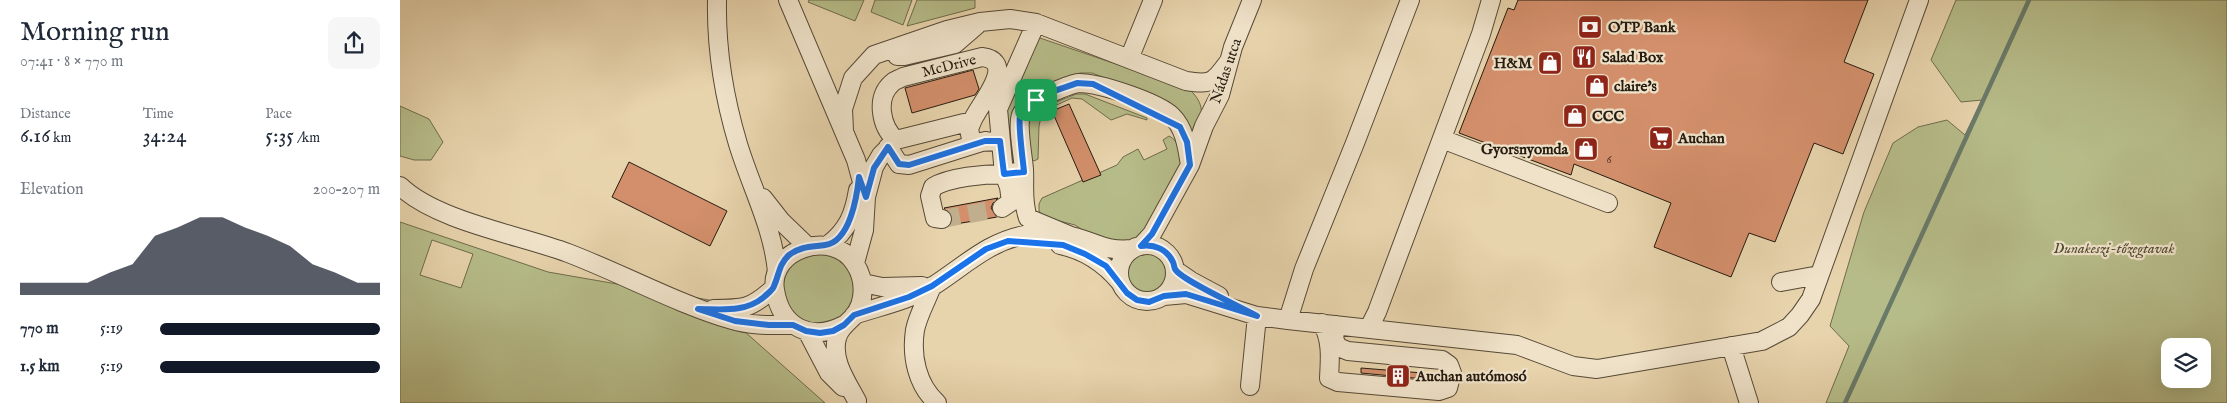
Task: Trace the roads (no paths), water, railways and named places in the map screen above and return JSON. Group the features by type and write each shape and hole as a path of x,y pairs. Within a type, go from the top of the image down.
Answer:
{"street":[{"path":"718,0 718,39 724,91 738,145 775,249 779,308 800,328 829,372 859,402"},
{"path":"788,0 856,160 859,177 866,197"},
{"path":"1129,59 1152,0"},
{"name":"Nádas utca","path":"1137,247 1152,234 1190,165 1204,126 1220,95 1229,61 1252,0"},
{"path":"1288,320 1304,269 1410,0"},
{"path":"1369,328 1378,312 1481,34 1491,0"},
{"path":"1008,241 1063,245 1085,254 1106,266 1127,293 1137,300 1149,302 1164,296 1186,294 1257,316 1517,345 1573,366 1597,368 1762,341 1789,327 1800,316 1811,299 1919,0"},
{"path":"844,130 843,109 852,78 874,56 947,30 980,22 1010,19 1036,22 1186,81 1209,83 1216,78 1229,61"},
{"path":"1002,208 1010,202 1009,187 993,141 998,109 1036,22"},
{"name":"McDrive","path":"892,144 882,116 883,98 892,83 903,77 982,57 990,58 997,64 998,70 988,97 975,114 969,129"},
{"path":"1186,81 1204,97 1207,105 1204,126"},
{"path":"1164,296 1173,284 1175,270 1170,256 1163,250 1154,246 1110,249 1071,236 1028,218 1024,206 1024,172 1020,117 1026,106 1036,100 1077,83 1093,84 1156,105 1172,116 1187,142 1190,165"},
{"path":"855,263 864,230 866,197 874,168 892,144 964,123 969,129 972,139 977,142 993,141"},
{"path":"1442,139 1608,203"},
{"path":"892,144 899,164 909,165 993,141"},
{"path":"942,219 935,218 930,196 933,187 940,182 989,174 1024,172"},
{"path":"828,245 842,234 846,227 856,205 859,177"},
{"path":"400,186 408,195 453,216 567,253 698,309 735,321 826,332 932,286 986,249 1024,236 1045,233 1071,236"},
{"path":"754,186 781,221 807,246"},
{"path":"698,309 742,309 757,303 776,280 789,255 807,246 828,245 843,251 855,263 863,283 862,300 850,320 837,336 839,366 859,402"},
{"path":"1120,282 1119,270 1122,261 1137,247"},
{"path":"1175,270 1191,281 1257,316"},
{"path":"1780,282 1819,275"},
{"path":"863,283 882,287 932,286"},
{"path":"932,286 916,329 914,353 922,386 936,403"},
{"path":"1250,386 1257,316"},
{"path":"1329,324 1338,347 1348,351 1442,360 1449,365 1452,374 1448,388 1438,391 1338,382 1329,378 1330,351 1327,332 1329,324"},
{"path":"1731,346 1749,403"}],"waterway":[{"path":"1845,403 2029,0"}],"tunnel":[{"path":"942,219 1002,208"}],"place":[{"name":"OTP Bank","path":"1590,27"},
{"name":"Salad Box","path":"1584,57"},
{"name":"H&M","path":"1550,63"},
{"name":"claire's","path":"1597,86"},
{"name":"CCC","path":"1575,116"},
{"name":"Auchan","path":"1661,138"},
{"name":"Gyorsnyomda","path":"1586,149"},
{"name":"Auchan autómosó","path":"1398,376"}],"park label":[{"name":"Dunakeszi-tőzegtavak","path":"2114,248"}]}
